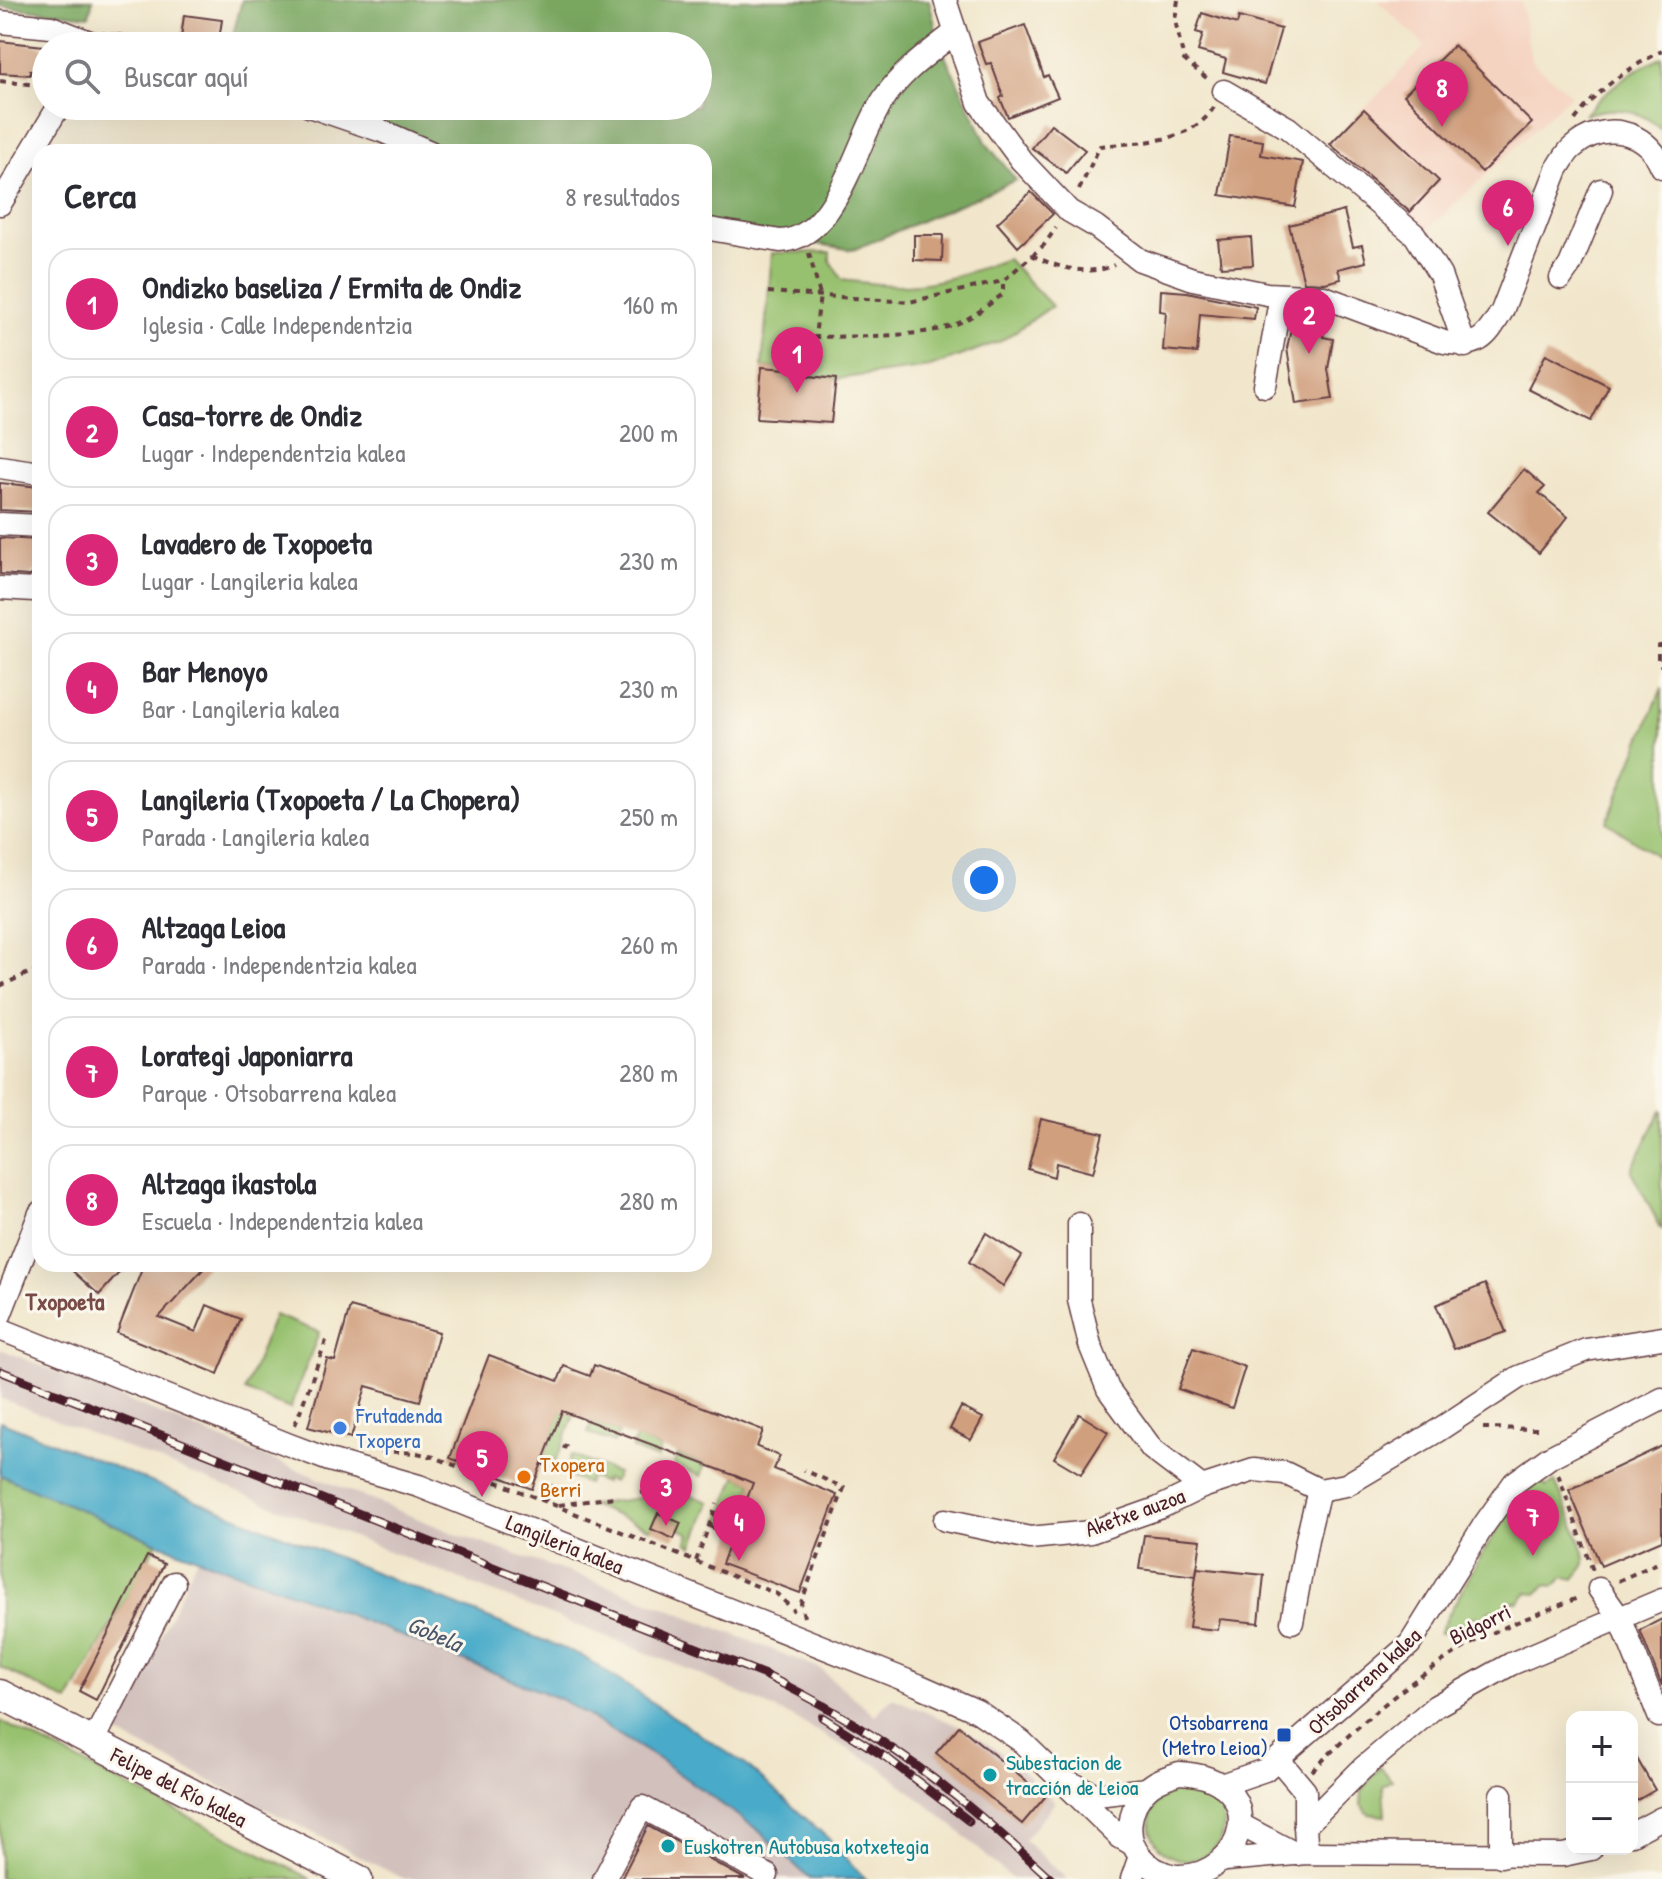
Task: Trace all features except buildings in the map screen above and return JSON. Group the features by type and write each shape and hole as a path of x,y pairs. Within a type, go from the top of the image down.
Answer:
{"main road":[{"name":"Felipe del Río kalea","path":"0,1694 358,1879"}],"street":[{"path":"945,0 979,103 1021,160 1069,211 1095,226 1140,260 1193,279 1267,294 1324,297 1444,342 1465,346 1480,341 1502,311 1557,169 1571,148 1598,131 1630,134 1647,142 1662,167"},
{"path":"0,22 51,27 63,32"},
{"path":"712,229 780,241 791,241 810,230 831,208 883,100 906,72 954,33"},
{"path":"1224,91 1288,128 1415,235 1440,275 1465,346"},
{"path":"36,144 51,120"},
{"path":"350,120 412,144"},
{"path":"0,204 32,151"},
{"path":"1561,278 1570,265 1601,190"},
{"path":"1265,386 1281,295"},
{"path":"0,450 32,471"},
{"path":"0,467 32,471"},
{"path":"0,524 32,526"},
{"path":"0,588 32,590"},
{"path":"1079,1224 1079,1300 1090,1345 1108,1389 1152,1449 1202,1487"},
{"path":"0,1315 32,1233"},
{"name":"Langileria kalea","path":"0,1329 329,1460 419,1486 977,1711 1021,1741 1136,1850"},
{"path":"1292,1622 1319,1490 1346,1485 1444,1427 1519,1377 1586,1350 1662,1338"},
{"name":"Otsobarrena kalea","path":"1275,1768 1410,1644 1484,1525 1514,1483 1550,1457 1662,1399"},
{"name":"Aketxe auzoa","path":"945,1520 1030,1538 1091,1532 1159,1508 1202,1487 1254,1470 1285,1473 1319,1490"},
{"path":"93,1742 174,1583"},
{"path":"1599,1589 1621,1620 1659,1716 1662,1715"},
{"path":"1225,1860 1302,1840 1363,1768 1436,1706 1511,1664 1621,1620 1662,1600"},
{"path":"1221,1785 1275,1768 1299,1784 1305,1791 1302,1840"},
{"path":"1132,1879 1136,1850 1130,1819 1136,1803 1147,1789 1162,1778 1179,1773 1197,1774 1221,1785 1237,1804 1241,1825 1236,1844 1225,1860 1212,1870 1177,1878 1164,1874 1136,1850"},
{"name":"Langileria kalea","path":"1064,1780 1097,1795 1147,1789"},
{"path":"1501,1795 1501,1856"},
{"path":"604,1879 642,1807 767,1875 765,1879"},
{"path":"1638,1831 1662,1818"},
{"path":"1241,1825 1302,1840 1501,1856 1566,1854"}],"path":[{"path":"1583,109 1607,84 1662,51"},
{"path":"0,81 32,84"},
{"path":"810,230 820,295 810,371"},
{"path":"1032,255 1072,269 1105,269 1133,254"},
{"path":"815,337 903,333 951,326 982,310 1003,294 1003,281"},
{"path":"768,292 820,295"},
{"path":"1662,645 1658,645 1658,662 1662,666"},
{"path":"0,986 32,972"},
{"path":"294,1427 327,1338"},
{"path":"1444,1427 1537,1429"},
{"path":"372,1450 426,1455 557,1505 777,1594 804,1621 801,1603 844,1488 804,1470"},
{"path":"542,1463 553,1468"},
{"path":"1558,1474 1599,1589"},
{"path":"545,1501 553,1480"},
{"path":"641,1493 673,1487"},
{"path":"557,1505 614,1497"},
{"path":"696,1561 717,1504"},
{"path":"709,1526 733,1535"},
{"name":"Bidgorri","path":"1299,1784 1368,1716 1439,1663 1480,1639 1662,1561"}],"shaded area":[{"path":"1377,0 1521,0 1531,60 1571,95 1423,234 1330,144 1425,46"},
{"path":"0,1349 458,1535 618,1589 819,1668 875,1715 892,1698 959,1726 1010,1758 1055,1802 1024,1840 1067,1879 1012,1879 883,1769 794,1718 690,1670 0,1398"},
{"path":"197,1558 560,1699 660,1760 758,1830 810,1879 404,1879 116,1733"}],"green space":[{"path":"0,0 93,0 89,16 0,6"},
{"path":"242,0 929,0 940,45 987,144 1016,180 853,250 712,226 712,144 409,144 346,120 712,120 712,32 234,32"},
{"path":"1662,57 1662,130 1644,117 1625,110 1605,110 1584,115 1620,81"},
{"path":"830,252 830,261 842,280 889,285 940,280 1007,259 1052,306 1001,341 930,367 836,379 810,376 810,371 762,367 772,253"},
{"path":"1662,688 1662,860 1607,822"},
{"path":"1662,1109 1662,1230 1631,1171"},
{"path":"274,1315 319,1332 290,1409 245,1391"},
{"path":"562,1410 574,1415 555,1464 543,1459"},
{"path":"592,1422 619,1432 614,1443 588,1433"},
{"path":"636,1438 661,1448 657,1459 632,1449"},
{"path":"571,1455 617,1473 613,1482 605,1479 604,1483 590,1477 587,1484 564,1475"},
{"path":"678,1455 705,1465 701,1476 674,1465"},
{"path":"0,1475 157,1543 68,1702 0,1667"},
{"path":"736,1476 753,1483 735,1529 719,1522"},
{"path":"1540,1478 1546,1487 1555,1482 1582,1546 1585,1556 1583,1567 1574,1579 1564,1577 1555,1586 1545,1585 1537,1594 1527,1593 1518,1602 1489,1610 1483,1618 1472,1617 1464,1626 1456,1625 1446,1633 1439,1633 1497,1530"},
{"path":"682,1492 710,1502 693,1546 687,1543 690,1533 679,1529 681,1523 658,1513 651,1529 590,1505"},
{"path":"0,1721 311,1879 0,1879"},
{"path":"1380,1767 1392,1780 1383,1786 1385,1816 1369,1814 1361,1805 1362,1791"},
{"path":"1187,1786 1208,1792 1218,1802 1224,1823 1218,1844 1208,1854 1187,1860 1166,1854 1156,1844 1150,1823 1156,1802 1166,1792"}],"water":[{"name":"Gobela","path":"0,1421 582,1656 746,1765 829,1839 865,1879 810,1879 758,1830 660,1760 560,1699 157,1543 0,1475"}],"railway":[{"path":"0,1371 765,1675 881,1741 984,1819 1051,1879"},
{"path":"822,1717 887,1758 969,1821"}],"place":[{"name":"Altzaga ikastola","path":"1442,127"},
{"name":"Altzaga Leioa","path":"1508,246"},
{"name":"Casa-torre de Ondiz","path":"1309,354"},
{"name":"Ondizko baseliza / Ermita de Ondiz","path":"797,393"},
{"name":"Frutadenda Txopera","path":"340,1428"},
{"name":"Txopera Berri","path":"524,1477"},
{"name":"Langileria (Txopoeta / La Chopera)","path":"482,1497"},
{"name":"Lavadero de Txopoeta","path":"666,1526"},
{"name":"Lorategi Japoniarra","path":"1533,1556"},
{"name":"Bar Menoyo","path":"739,1561"},
{"name":"Otsobarrena (Metro Leioa)","path":"1284,1735"},
{"name":"Subestacion de tracción de Leioa","path":"990,1775"},
{"name":"Euskotren Autobusa kotxetegia","path":"668,1846"}],"district":[{"name":"Txopoeta","path":"65,1301"}]}
